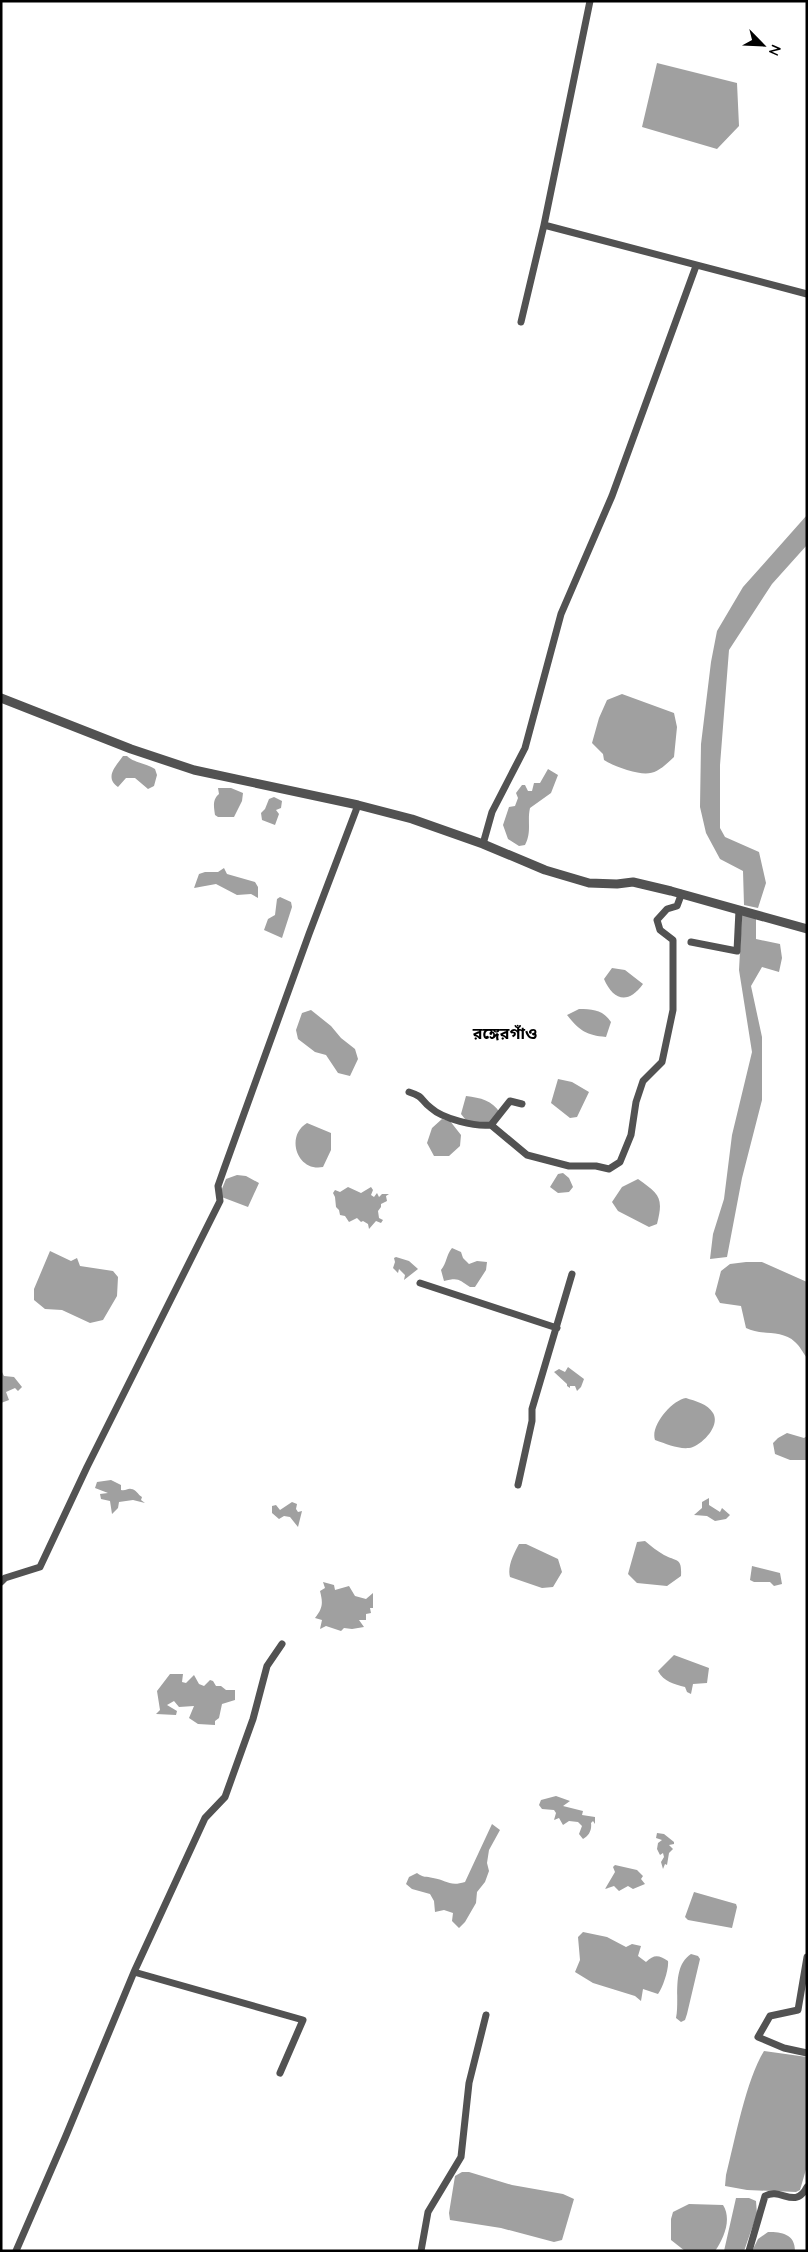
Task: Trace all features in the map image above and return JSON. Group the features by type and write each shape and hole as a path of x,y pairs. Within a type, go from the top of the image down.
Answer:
{"street":[{"path":"521,322 544,225 590,1"},
{"path":"544,225 807,294"},
{"path":"483,844 492,812 525,748 560,614 612,496 696,266"},
{"path":"1,698 131,749 194,770 358,805 412,819 483,844 545,870 590,883 617,884 633,882 807,928"},
{"path":"1,1582 5,1578 40,1567 86,1467 220,1202 218,1186 309,934 358,805"},
{"path":"410,1092 421,1095 431,1108 443,1114 476,1126 491,1125 527,1155 569,1166 596,1166 609,1169 620,1162 631,1135 636,1102 643,1081 662,1062 673,1010 673,940 660,930 657,920 667,909 676,906 680,893"},
{"path":"691,942 738,951 739,910"},
{"path":"491,1125 510,1101 522,1104"},
{"path":"518,1485 532,1421 532,1409 572,1274"},
{"path":"420,1283 556,1328"},
{"path":"16,2251 134,1972 205,1818 225,1797 253,1719 267,1666 282,1644"},
{"path":"807,1957 798,2010 770,2016 758,2037 784,2048 807,2053"},
{"path":"134,1972 302,2020 280,2073"},
{"path":"421,2251 428,2212 461,2158 470,2083 486,2015"},
{"path":"749,2251 764,2196 773,2194 798,2198 802,2196 807,2187"}],"shaded area":[{"path":"657,63 737,83 739,126 717,149 642,127"},
{"path":"807,515 807,545 772,584 729,650 720,765 720,828 725,837 759,852 766,883 758,908 744,905 743,871 720,859 706,833 700,807 701,744 711,662 717,631 743,587"},
{"path":"622,694 674,713 677,727 674,757 658,770 642,773 627,770 604,760 603,754 592,743 599,718 607,700"},
{"path":"123,756 127,756 155,769 157,775 154,786 148,789 135,778 126,778 118,787 112,779 112,775"},
{"path":"548,769 558,775 551,793 530,808 527,840 525,845 519,846 508,839 503,825 509,807 515,806 518,798 516,793 522,785 525,785 528,791 532,791 534,783 540,783"},
{"path":"218,788 231,788 243,793 242,801 234,817 218,817 215,815 214,804 219,794"},
{"path":"274,797 282,801 281,808 276,810 279,814 275,825 262,820 261,813 269,799"},
{"path":"224,868 227,874 255,882 258,887 258,898 251,894 237,895 216,884 194,888 199,874 218,872"},
{"path":"280,897 291,902 292,907 282,938 264,930 268,919 275,915 277,899"},
{"path":"742,915 756,917 756,939 780,944 782,958 779,972 762,967 751,986 762,1037 762,1100 742,1178 727,1257 710,1259 713,1234 724,1199 732,1135 752,1052 739,970"},
{"path":"612,968 625,970 643,984 632,995 621,997 616,995 604,979"},
{"path":"579,1009 597,1011 608,1018 611,1022 606,1037 584,1031 567,1015"},
{"path":"311,1010 355,1049 358,1059 350,1076 338,1073 326,1055 315,1052 298,1039 296,1030 302,1013"},
{"path":"558,1079 572,1082 589,1092 577,1117 570,1118 551,1103"},
{"path":"466,1096 486,1100 497,1109 500,1113 491,1125 469,1124 461,1114"},
{"path":"442,1119 450,1121 461,1135 460,1146 449,1156 434,1156 427,1143 432,1128"},
{"path":"307,1123 331,1133 331,1150 323,1167 314,1167 306,1164 297,1152 297,1136 300,1129"},
{"path":"563,1173 569,1178 573,1187 569,1192 558,1193 550,1187 558,1174"},
{"path":"237,1175 246,1176 259,1183 248,1207 219,1196 226,1179"},
{"path":"638,1179 655,1193 660,1202 657,1224 649,1227 618,1211 612,1202 622,1187"},
{"path":"348,1187 361,1193 371,1187 373,1190 371,1195 374,1197 377,1193 379,1197 382,1194 389,1194 386,1196 387,1201 381,1204 378,1211 379,1218 383,1220 381,1223 376,1221 369,1229 368,1224 363,1221 361,1222 357,1218 349,1222 345,1216 340,1215 333,1193 335,1190 340,1192"},
{"path":"452,1248 461,1252 463,1258 469,1264 477,1261 487,1262 486,1270 475,1287 470,1287 456,1279 444,1281 441,1270"},
{"path":"50,1251 71,1261 77,1258 80,1266 113,1271 118,1277 117,1296 103,1320 90,1323 62,1310 45,1309 34,1300 34,1289"},
{"path":"394,1258 409,1261 418,1269 404,1280 405,1275 399,1269 398,1273 393,1268"},
{"path":"762,1262 807,1282 807,1358 795,1342 784,1335 758,1332 746,1328 741,1306 720,1303 715,1294 721,1271 730,1264"},
{"path":"568,1367 584,1379 577,1391 575,1386 570,1386 570,1388 567,1386 554,1372 559,1369 565,1372"},
{"path":"1,1370 4,1376 14,1377 22,1387 18,1391 15,1388 6,1392 9,1400 1,1403"},
{"path":"686,1398 705,1405 713,1413 715,1418 714,1424 708,1435 699,1444 689,1448 676,1447 655,1440 654,1434 663,1414 675,1403"},
{"path":"787,1433 804,1438 807,1436 807,1460 790,1460 775,1454 773,1443"},
{"path":"111,1480 121,1485 121,1490 134,1490 142,1497 141,1500 145,1503 133,1500 119,1502 118,1508 112,1514 110,1501 101,1499 100,1494 108,1493 95,1488 97,1482"},
{"path":"709,1498 709,1505 720,1512 722,1508 730,1515 726,1519 715,1521 707,1516 694,1515 702,1508 702,1502"},
{"path":"292,1502 297,1504 296,1509 298,1512 302,1511 298,1527 290,1517 284,1516 279,1519 272,1513 272,1506 276,1505 280,1510"},
{"path":"645,1541 661,1553 678,1561 681,1566 681,1576 667,1586 637,1583 628,1574 637,1542"},
{"path":"519,1544 526,1544 558,1559 562,1572 553,1587 542,1588 510,1577 510,1565"},
{"path":"752,1566 780,1573 782,1584 774,1586 770,1582 754,1582 750,1580"},
{"path":"323,1582 334,1585 335,1590 349,1586 355,1596 366,1599 373,1593 371,1613 366,1614 366,1620 359,1620 364,1627 344,1628 341,1631 326,1626 320,1629 322,1620 315,1618 322,1605 320,1591 325,1588"},
{"path":"674,1655 709,1668 707,1683 693,1684 691,1694 687,1692 685,1687 663,1678 658,1671"},
{"path":"170,1674 183,1674 182,1682 186,1683 194,1675 199,1684 204,1686 210,1680 213,1681 216,1686 221,1686 226,1690 235,1690 235,1700 222,1704 219,1718 215,1721 215,1725 198,1724 189,1718 194,1706 179,1707 174,1701 167,1705 177,1711 176,1715 156,1714 160,1710 157,1691"},
{"path":"556,1796 570,1801 563,1806 583,1811 582,1815 595,1817 595,1824 593,1821 591,1823 590,1830 585,1838 583,1839 579,1834 582,1826 578,1822 569,1821 563,1825 559,1818 554,1820 556,1813 554,1810 542,1809 539,1805 541,1800"},
{"path":"492,1824 500,1830 489,1850 487,1863 489,1871 485,1882 477,1892 476,1903 465,1922 459,1928 452,1921 453,1913 444,1910 435,1912 434,1901 430,1894 412,1889 406,1884 409,1877 417,1873 452,1883 465,1882"},
{"path":"657,1833 664,1834 674,1842 674,1844 669,1845 673,1849 669,1853 667,1865 665,1864 663,1869 661,1862 664,1857 663,1853 660,1855 657,1849 658,1843 662,1840 656,1838"},
{"path":"615,1865 637,1870 643,1876 641,1879 645,1884 633,1889 628,1886 619,1891 614,1886 605,1889 615,1872 613,1867"},
{"path":"694,1892 736,1904 732,1928 688,1920 685,1917"},
{"path":"583,1932 607,1937 626,1947 632,1944 641,1946 638,1956 646,1962 657,1956 668,1961 668,1969 658,1994 643,1989 641,2001 635,1996 593,1983 575,1972 580,1960 578,1937"},
{"path":"691,1954 698,1956 700,1959 687,2014 685,2020 681,2022 676,2018 679,1975 685,1960"},
{"path":"764,2051 807,2057 807,2166 800,2190 796,2192 747,2190 725,2186 746,2094"},
{"path":"462,2172 469,2172 512,2185 563,2194 574,2199 562,2240 554,2242 501,2228 450,2220 449,2213 455,2176"},
{"path":"736,2198 749,2198 756,2201 757,2214 744,2251 724,2251"},
{"path":"689,2204 723,2205 726,2210 726,2228 715,2251 685,2251 671,2240 673,2212"},
{"path":"768,2232 787,2235 793,2241 795,2251 752,2251 758,2239"}],"district":[{"name":"রঙ্গেরগাঁও","path":"505,1033"}]}
